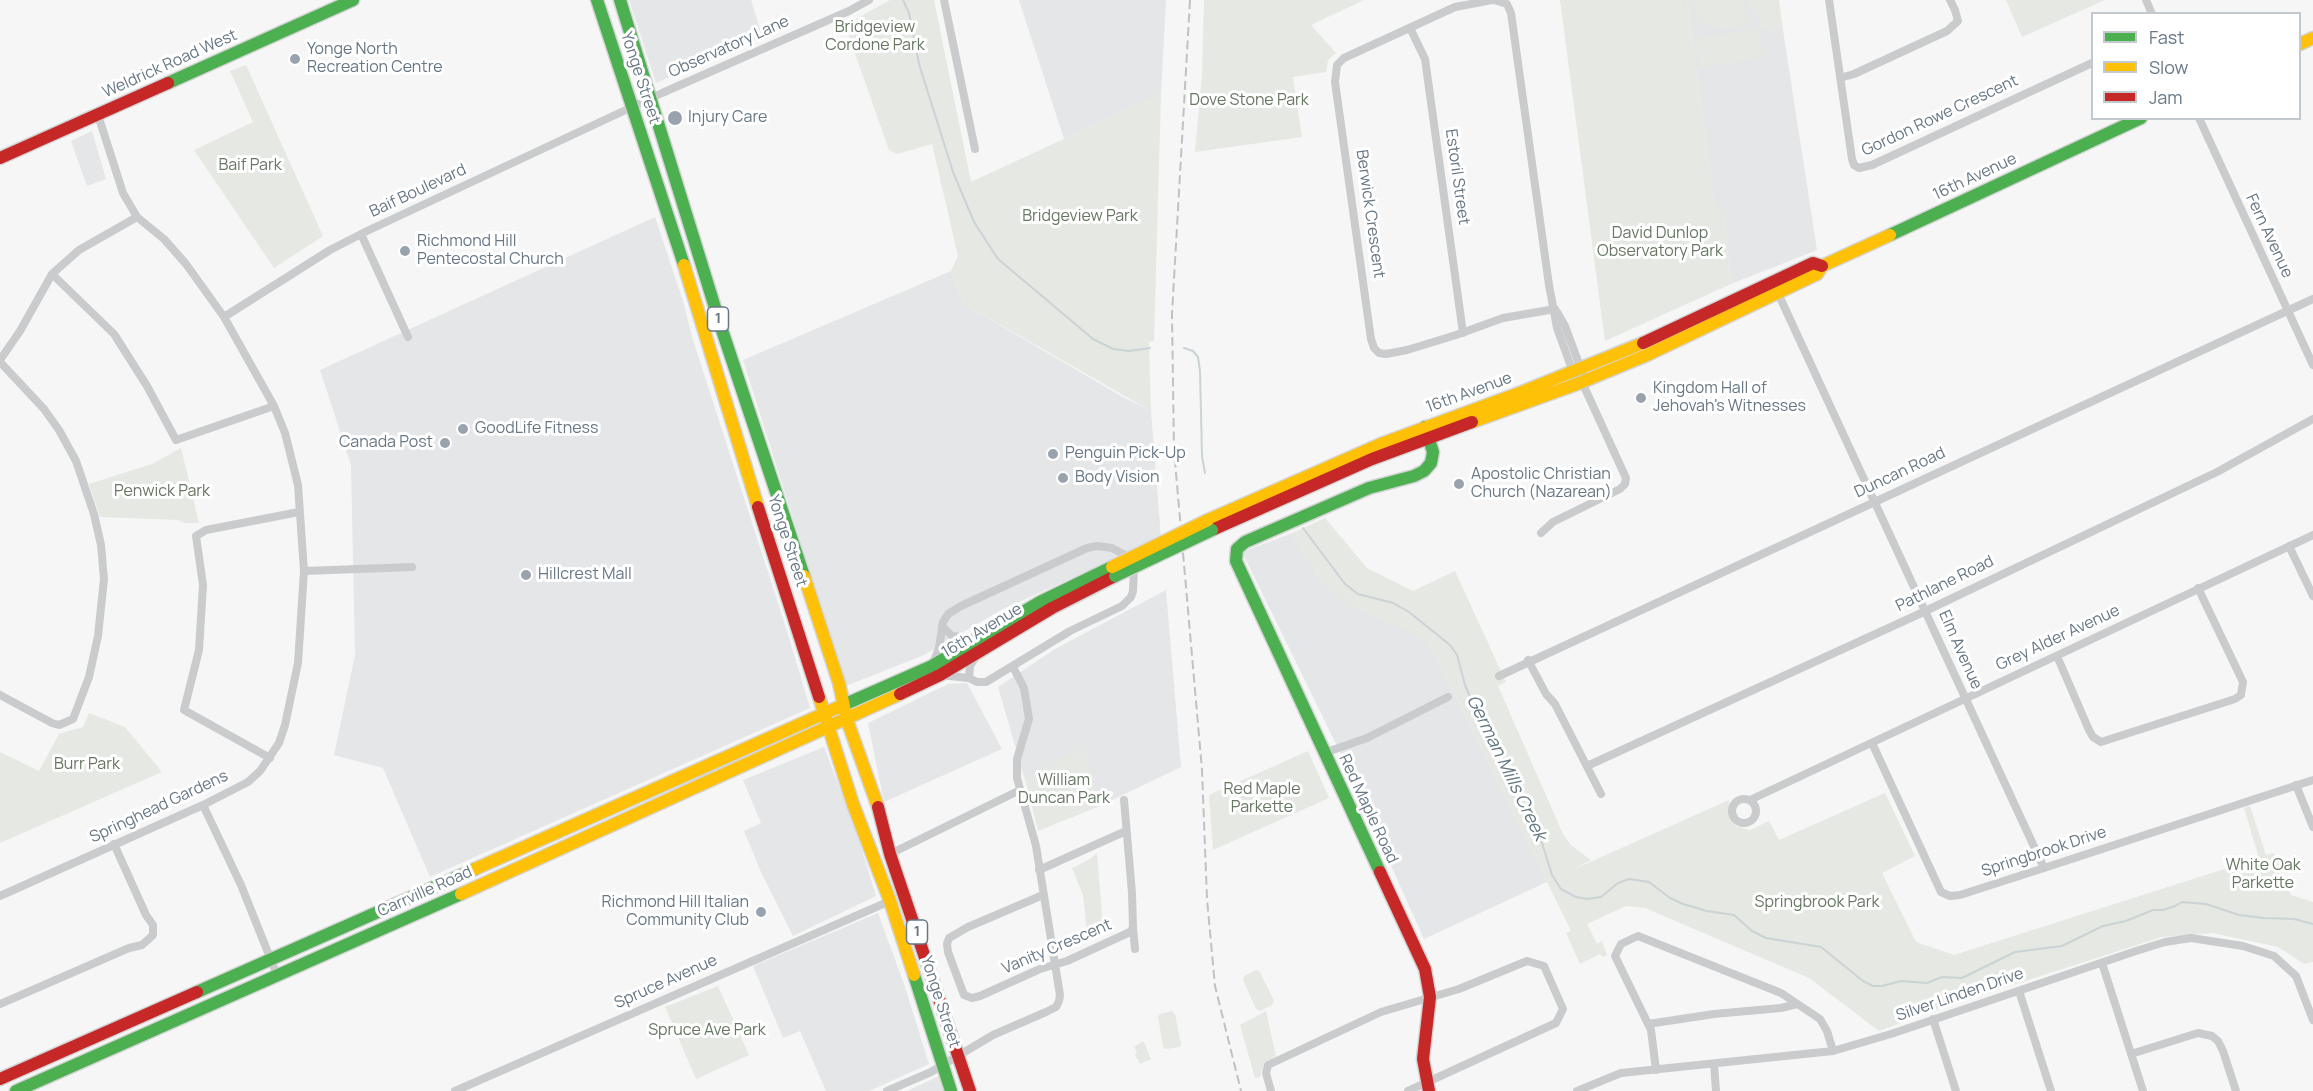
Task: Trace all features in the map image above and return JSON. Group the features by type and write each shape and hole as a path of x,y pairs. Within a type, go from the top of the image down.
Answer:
{"main road":[{"name":"Weldrick Road West","path":"0,158 353,0"},
{"name":"Yonge Street","path":"597,0 633,106 745,466 809,660 828,727 853,804 890,901 951,1091"},
{"name":"Yonge Street","path":"620,0 721,327 839,683 847,720 875,797 890,854 960,1054 970,1091"},
{"name":"16th Avenue","path":"847,720 936,671 978,639 1040,602 1113,571 1367,450 1427,433 1647,355 1775,287 1813,263 1822,266 2137,120"},
{"name":"16th Avenue","path":"1237,549 1245,542 1347,496 1424,471 1431,463 1433,452 1427,433"},
{"name":"Red Maple Road","path":"1237,549 1236,561 1239,568 1425,969 1430,998 1423,1059 1428,1086"},
{"name":"16th Avenue","path":"824,713 978,653 1113,571"},
{"name":"Carrville Road","path":"0,1079 824,713"},
{"name":"Carrville Road","path":"16,1091 847,720"},
{"path":"722,759 729,772"},
{"path":"645,794 651,807"},
{"path":"35,1064 43,1079"}],"street":[{"name":"Observatory Lane","path":"633,106 849,11 869,0"},
{"path":"944,0 975,149"},
{"name":"Berwick Crescent","path":"1541,533 1552,522 1620,489 1625,484 1626,478 1557,328 1555,309 1549,285 1512,13 1507,4 1493,0 1455,7 1344,58 1337,64 1335,72 1371,339 1378,353 1386,354 1407,350 1518,314 1555,309"},
{"name":"Gordon Rowe Crescent","path":"1829,0 1852,159 1854,165 1864,168 2091,63"},
{"path":"1840,78 1854,74 1947,31 1958,21 1955,10 1947,0 1940,0"},
{"name":"Estoril Street","path":"1410,28 1425,59 1463,333"},
{"name":"Baif Boulevard","path":"224,317 302,267 361,234 633,106"},
{"name":"Springhead Gardens","path":"0,896 203,805 248,782 260,771 279,743 298,663 304,571 293,459 285,433 274,406 224,317 186,264 164,239 137,217 123,193 98,115"},
{"name":"Fern Avenue","path":"2200,120 2313,365"},
{"path":"0,695 52,723 59,725 73,720 92,667 100,627 104,579 101,545 94,514 75,461 59,430 44,409 0,361 52,274 79,250 137,217"},
{"path":"361,234 408,337"},
{"path":"52,274 114,334 147,386 176,440 274,406"},
{"name":"Elm Avenue","path":"1775,287 2044,868"},
{"name":"Duncan Road","path":"1500,676 1528,660 2313,299"},
{"name":"Pathlane Road","path":"1587,766 1926,610 2217,472 2313,419"},
{"path":"270,758 184,710 199,650 203,585 196,541 200,532 206,530 299,512"},
{"name":"Grey Alder Avenue","path":"1750,800 2313,535"},
{"name":"16th Avenue","path":"1105,546 1127,556 1134,569 1134,578 1131,597 1127,602 1070,631 1013,667 986,682 936,671 942,626 948,614 1087,548 1105,546"},
{"path":"2289,546 2313,596"},
{"path":"304,571 412,567"},
{"path":"2057,656 2089,730 2101,742 2235,699 2241,695 2243,682 2198,588"},
{"name":"16th Avenue","path":"942,626 952,636 978,639"},
{"path":"969,678 970,666 978,653"},
{"path":"1528,660 1546,694 1555,704 1601,794"},
{"path":"887,1091 943,1065 993,1035 1056,1007 1060,995 1032,829 1020,790 1016,766 1028,725 1029,705 1024,688 1013,667"},
{"path":"1324,753 1367,738 1448,697"},
{"name":"Springbrook Drive","path":"1872,743 1944,895 1960,895 2313,780"},
{"path":"2295,785 2313,827"},
{"path":"890,854 1020,790"},
{"name":"Vanity Crescent","path":"1043,895 949,938 948,952 959,987 968,997 980,996 1110,942 1133,928 1124,800"},
{"path":"203,805 241,885 277,975"},
{"path":"1039,870 1126,831"},
{"path":"0,1004 129,948 142,945 153,935 153,925 146,915 114,844"},
{"name":"Spruce Avenue","path":"455,1091 890,901"},
{"path":"1133,928 1135,949"},
{"path":"1656,1070 1653,1042 1648,1024 1615,956 1621,944 1638,936 1776,991 1820,1019 1827,1031 1833,1051"},
{"name":"Silver Linden Drive","path":"1577,1091 1621,1073 1833,1051 1891,1034 2165,942 2191,938 2243,946 2274,956 2296,976 2313,1020"},
{"path":"1271,1091 1266,1073 1268,1065 1381,1012 1459,989 1527,961 1544,966 1563,1009 1557,1023 1428,1086 1408,1091"},
{"path":"2102,963 2143,1091"},
{"path":"2019,991 2051,1091"},
{"path":"1648,1024 1714,1014 1781,1008 1797,1004"},
{"path":"1933,1019 1956,1091"},
{"path":"2132,1054 2198,1033 2212,1036 2218,1041 2236,1091"},
{"path":"1714,1064 1716,1091"}],"shaded area":[{"path":"629,0 751,0 762,36 656,83"},
{"path":"1019,0 1166,0 1161,94 1064,139"},
{"path":"1687,0 1749,0 1763,28 1783,30 1817,250 1731,284 1724,216 1714,204"},
{"path":"92,131 106,179 87,186 71,141"},
{"path":"655,217 810,708 430,877 383,768 334,755 355,655 351,465 320,370"},
{"path":"951,271 964,304 1121,396 1151,411 1161,538 1001,610 924,655 846,686 743,360"},
{"path":"1290,534 1313,564 1317,575 1400,626 1424,638 1432,647 1547,882 1424,939 1341,754 1242,552"},
{"path":"1166,590 1181,767 1100,806 1083,750 1025,780 998,687 1055,649"},
{"path":"967,683 1002,749 884,802 868,723 948,684"},
{"path":"824,747 856,830 876,896 793,936 760,870 744,831 761,823 743,780"},
{"path":"878,913 904,984 929,1064 869,1091 826,1091 800,1031 783,1038 753,966"},
{"path":"939,1076 944,1091 907,1091"}],"green space":[{"path":"890,0 934,0 971,182 1161,94 1154,341 1149,342 1151,411 964,304 951,271 958,256 932,144 897,154 889,150 845,25"},
{"name":"Dove Stone Park","path":"1204,0 1364,0 1311,25 1336,53 1328,60 1326,72 1293,77 1302,137 1195,152 1202,75"},
{"name":"David Dunlop Observatory Park","path":"1560,0 1687,0 1714,203 1724,216 1731,284 1605,341"},
{"path":"1694,0 1743,0 1749,21 1729,28 1704,25 1696,11"},
{"path":"1749,0 1779,0 1783,30 1763,29"},
{"path":"2006,0 2105,0 2022,37"},
{"path":"1758,29 1763,57 1700,68 1696,39"},
{"name":"Baif Park","path":"246,65 323,236 274,268 194,150 253,122 230,71"},
{"name":"Penwick Park","path":"181,448 199,523 100,517 89,484 152,464"},
{"path":"1325,518 1367,568 1413,591 1455,571 1506,682 1498,686 1563,834 1571,845 1591,860 1570,871 1729,800 1731,818 1736,826 1750,830 1769,821 1779,840 1885,793 1915,856 1882,873 1916,942 1954,955 2259,858 2244,808 2250,806 2266,855 2274,853 2291,895 2313,902 2313,962 2304,964 2278,947 2213,933 2162,937 1938,1009 1879,1031 1809,978 1645,908 1626,906 1587,924 1597,944 1602,941 1607,955 1603,957 1600,954 1580,964 1566,933 1571,931 1432,647 1424,638 1352,608 1317,575 1313,564 1290,534"},
{"name":"Burr Park","path":"89,713 125,727 162,772 0,843 0,752 39,771 59,734 83,727"},
{"name":"William Duncan Park","path":"1084,748 1100,806 1038,831 1025,780"},
{"name":"Red Maple Parkette","path":"1308,751 1329,798 1213,850 1209,795"},
{"path":"1097,853 1103,926 1106,932 1088,940 1083,895 1072,868"},
{"path":"1256,970 1260,972 1274,1001 1272,1005 1260,1011 1256,1009 1243,980 1244,976"},
{"name":"Spruce Ave Park","path":"718,986 749,1055 696,1079 665,1007"},
{"path":"1172,1011 1175,1014 1181,1044 1180,1047 1166,1049 1163,1047 1158,1016"},
{"path":"1266,1011 1276,1056 1264,1063 1260,1077 1255,1078 1240,1025"},
{"path":"1142,1042 1151,1059 1140,1064 1134,1047"}],"waterway":[{"name":"German Mills Creek","path":"903,0 909,13 919,64 953,172 974,222 998,259 1093,339 1113,349 1129,351 1150,348"},
{"name":"German Mills Creek","path":"1184,348 1193,351 1198,357 1202,456 1205,473"},
{"name":"German Mills Creek","path":"1303,528 1345,584 1358,594 1393,603 1409,612 1450,645 1457,655 1465,685 1479,719 1499,747 1515,796 1542,843 1552,875 1561,889 1576,897 1587,899 1601,897 1618,883 1629,879 1649,882 1670,898 1683,904 1734,915 1752,931 1766,938 1821,947 1863,981 1873,986 1901,981 1927,983 1942,977 1962,978 2015,952 2062,946 2103,926 2126,921 2153,910 2163,910 2182,902 2206,904 2239,915 2294,919 2313,924"}],"railway":[{"path":"1190,0 1172,314 1174,450 1202,770 1207,899 1215,986 1241,1091"}],"traffic: fast":[{"path":"168,83 353,0"},
{"path":"597,0 684,265"},
{"path":"620,0 721,327 804,576"},
{"path":"1890,235 2137,120"},
{"path":"1380,872 1236,561 1237,549 1245,542 1369,488 1414,476 1424,471 1431,463 1433,452 1425,427"},
{"path":"1115,576 1212,530"},
{"path":"841,706 932,666 1040,602 1112,567"},
{"path":"197,992 475,869"},
{"path":"16,1091 461,894"},
{"path":"914,975 951,1091"}],"traffic: slow":[{"path":"2301,44 2313,38"},
{"path":"1472,422 1577,384 1647,355 1817,274 1822,266 1890,235"},
{"path":"684,265 758,507"},
{"path":"1208,520 1381,444 1517,394 1643,343"},
{"path":"1112,567 1208,520"},
{"path":"804,576 839,683 847,720 878,807"},
{"path":"461,894 900,694"},
{"path":"819,697 853,804 890,901 914,975"},
{"path":"475,869 841,706"}],"traffic: jam":[{"path":"0,158 168,83"},
{"path":"1643,343 1813,263 1822,266"},
{"path":"1212,530 1372,459 1472,422"},
{"path":"758,507 819,697"},
{"path":"900,694 940,675 1052,608 1115,576"},
{"path":"878,807 890,854 970,1091"},
{"path":"1380,872 1425,969 1430,997 1423,1059 1429,1091"},
{"path":"0,1079 197,992"}],"place":[{"name":"Yonge North Recreation Centre","path":"295,59"},
{"name":"Injury Care","path":"675,118"},
{"name":"Richmond Hill Pentecostal Church","path":"405,251"},
{"name":"Kingdom Hall of Jehovah's Witnesses","path":"1641,398"},
{"name":"GoodLife Fitness","path":"463,429"},
{"name":"Canada Post","path":"445,443"},
{"name":"Penguin Pick-Up","path":"1053,454"},
{"name":"Body Vision","path":"1063,478"},
{"name":"Apostolic Christian Church (Nazarean)","path":"1459,484"},
{"name":"Hillcrest Mall","path":"526,575"},
{"name":"Richmond Hill Italian Community Club","path":"761,912"}],"park label":[{"name":"Bridgeview Cordone Park","path":"875,37"},
{"name":"Bridgeview Park","path":"1080,217"},
{"name":"White Oak Parkette","path":"2263,875"},
{"name":"Springbrook Park","path":"1817,903"}]}
